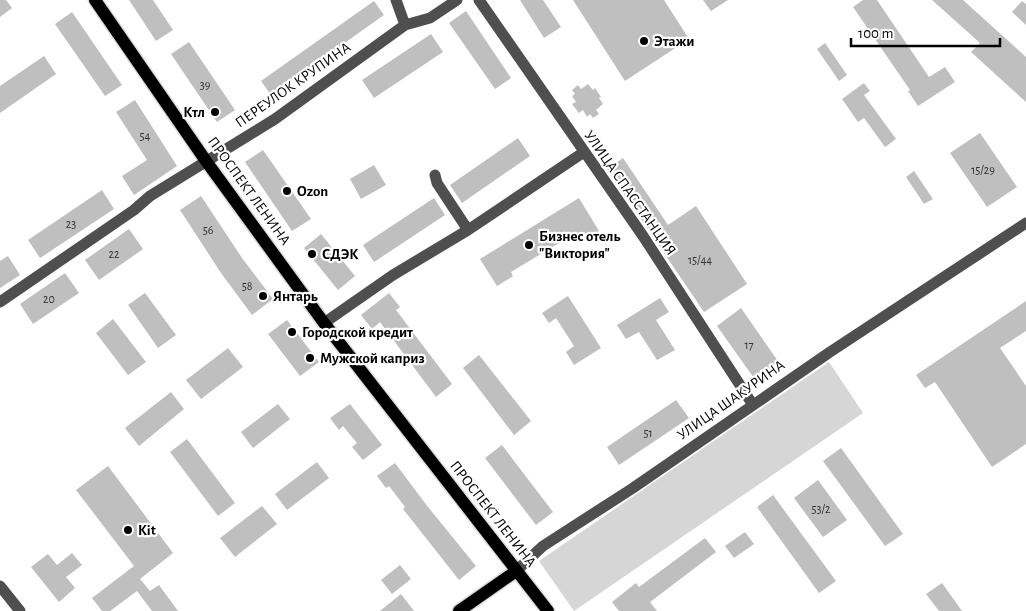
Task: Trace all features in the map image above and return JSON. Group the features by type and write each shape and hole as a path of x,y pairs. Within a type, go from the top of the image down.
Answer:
{"main road":[{"name":"ПРОСПЕКТ ЛЕНИНА","path":"95,0 206,161 324,323 548,611"},
{"name":"УЛИЦА ШАКУРИНА","path":"460,611 516,571"}],"street":[{"path":"396,0 405,25"},
{"name":"ПЕРЕУЛОК КРУПИНА","path":"0,302 134,210 150,196 275,119 405,25 430,18 457,0"},
{"name":"УЛИЦА СПАССТАНЦИЯ","path":"479,0 643,236 753,405"},
{"path":"324,323 393,275 468,230 584,152"},
{"path":"435,175 437,183 468,230"},
{"name":"УЛИЦА ШАКУРИНА","path":"516,571 543,546 601,510 830,352 1026,223"},
{"path":"0,586 20,611"}],"shaded area":[{"path":"829,362 863,413 574,611 539,561"}],"building":[{"path":"0,0 6,0 12,8 0,17"},
{"path":"129,0 153,0 173,30 156,41"},
{"path":"520,0 543,0 561,27 544,38"},
{"path":"573,0 664,0 689,39 625,81"},
{"path":"703,0 728,0 711,11"},
{"path":"863,0 877,0 929,77 945,67 955,82 918,106 908,91 910,90 853,7"},
{"path":"932,0 963,0 1026,57 1026,102 971,52 980,43"},
{"path":"374,1 384,15 271,95 261,81"},
{"path":"1022,1 1026,4 1026,25 1012,12"},
{"path":"466,11 511,78 495,89 449,23"},
{"path":"72,12 122,85 105,96 55,24"},
{"path":"431,34 443,52 374,98 362,80"},
{"path":"189,42 235,110 217,122 171,54"},
{"path":"825,43 847,75 839,81 817,49"},
{"path":"44,56 56,74 0,113 0,86"},
{"path":"864,83 870,91 864,95 896,139 885,147 864,118 858,122 842,99"},
{"path":"588,84 593,90 595,88 603,104 596,110 599,114 593,118 590,114 587,117 583,110 579,113 572,104 576,102 572,96 575,94 572,90 578,85 581,89"},
{"path":"135,100 177,166 134,195 122,176 147,160 116,112"},
{"path":"980,133 1017,187 987,207 950,153"},
{"path":"518,138 530,156 462,203 450,185"},
{"path":"263,150 311,219 292,231 245,162"},
{"path":"623,158 668,225 696,206 747,284 704,312 607,169"},
{"path":"374,165 386,185 361,199 350,179"},
{"path":"914,171 933,199 924,204 906,177"},
{"path":"102,190 114,209 40,258 28,240"},
{"path":"201,196 242,258 273,299 252,315 221,273 180,210"},
{"path":"434,198 445,215 374,262 363,245"},
{"path":"579,198 599,231 582,241 577,232 511,272 513,276 497,286 480,259"},
{"path":"129,229 143,249 99,280 85,260"},
{"path":"321,234 355,276 338,290 304,248"},
{"path":"8,256 20,275 0,288 0,261"},
{"path":"65,273 79,293 33,324 20,304"},
{"path":"145,293 176,335 158,348 128,305"},
{"path":"389,293 400,307 396,310 452,384 436,397 380,322 372,329 361,315"},
{"path":"568,296 601,348 574,365 566,352 574,346 556,318 549,323 542,313"},
{"path":"660,298 669,312 656,320 675,350 657,360 639,332 626,339 617,325"},
{"path":"1026,301 1026,331 1000,348 1026,386 1026,444 992,467 935,382 925,388 916,375"},
{"path":"741,308 780,364 756,381 717,326"},
{"path":"113,319 146,362 128,375 96,333"},
{"path":"287,320 319,362 300,376 268,334"},
{"path":"228,348 243,367 201,399 186,380"},
{"path":"479,355 531,421 514,435 463,368"},
{"path":"171,392 184,409 139,446 125,428"},
{"path":"676,400 689,418 619,465 607,447"},
{"path":"278,404 290,419 253,448 241,432"},
{"path":"350,404 382,445 363,460 352,447 357,443 343,426 339,430 330,418"},
{"path":"187,439 235,503 218,516 170,452"},
{"path":"502,445 553,512 536,525 485,458"},
{"path":"841,448 903,534 885,546 823,461"},
{"path":"317,462 329,478 287,510 275,494"},
{"path":"395,463 476,566 459,580 403,509 405,507 389,486 386,488 377,476"},
{"path":"108,466 173,553 140,579 150,591 159,585 178,611 152,611 137,591 110,611 102,611 92,598 134,566 76,490"},
{"path":"818,480 847,520 823,537 794,498"},
{"path":"773,495 836,581 819,593 757,507"},
{"path":"262,506 277,524 235,557 220,538"},
{"path":"745,532 754,544 734,558 725,546"},
{"path":"705,538 716,552 650,602 657,611 619,611 612,602 636,583 639,587"},
{"path":"72,553 82,565 66,577 75,588 59,602 31,567 48,554 57,565"},
{"path":"400,565 411,579 392,594 381,580"},
{"path":"942,583 962,611 939,611 926,594"},
{"path":"401,594 414,611 380,611"}],"place":[{"name":"Этажи","path":"644,41"},
{"name":"Ктл","path":"215,112"},
{"name":"Ozon","path":"287,191"},
{"name":"Бизнес отель \"Виктория\"","path":"529,245"},
{"name":"СДЭК","path":"312,254"},
{"name":"Янтарь","path":"263,296"},
{"name":"Городской кредит","path":"292,332"},
{"name":"Мужской каприз","path":"310,358"},
{"name":"Kit","path":"128,530"}]}
